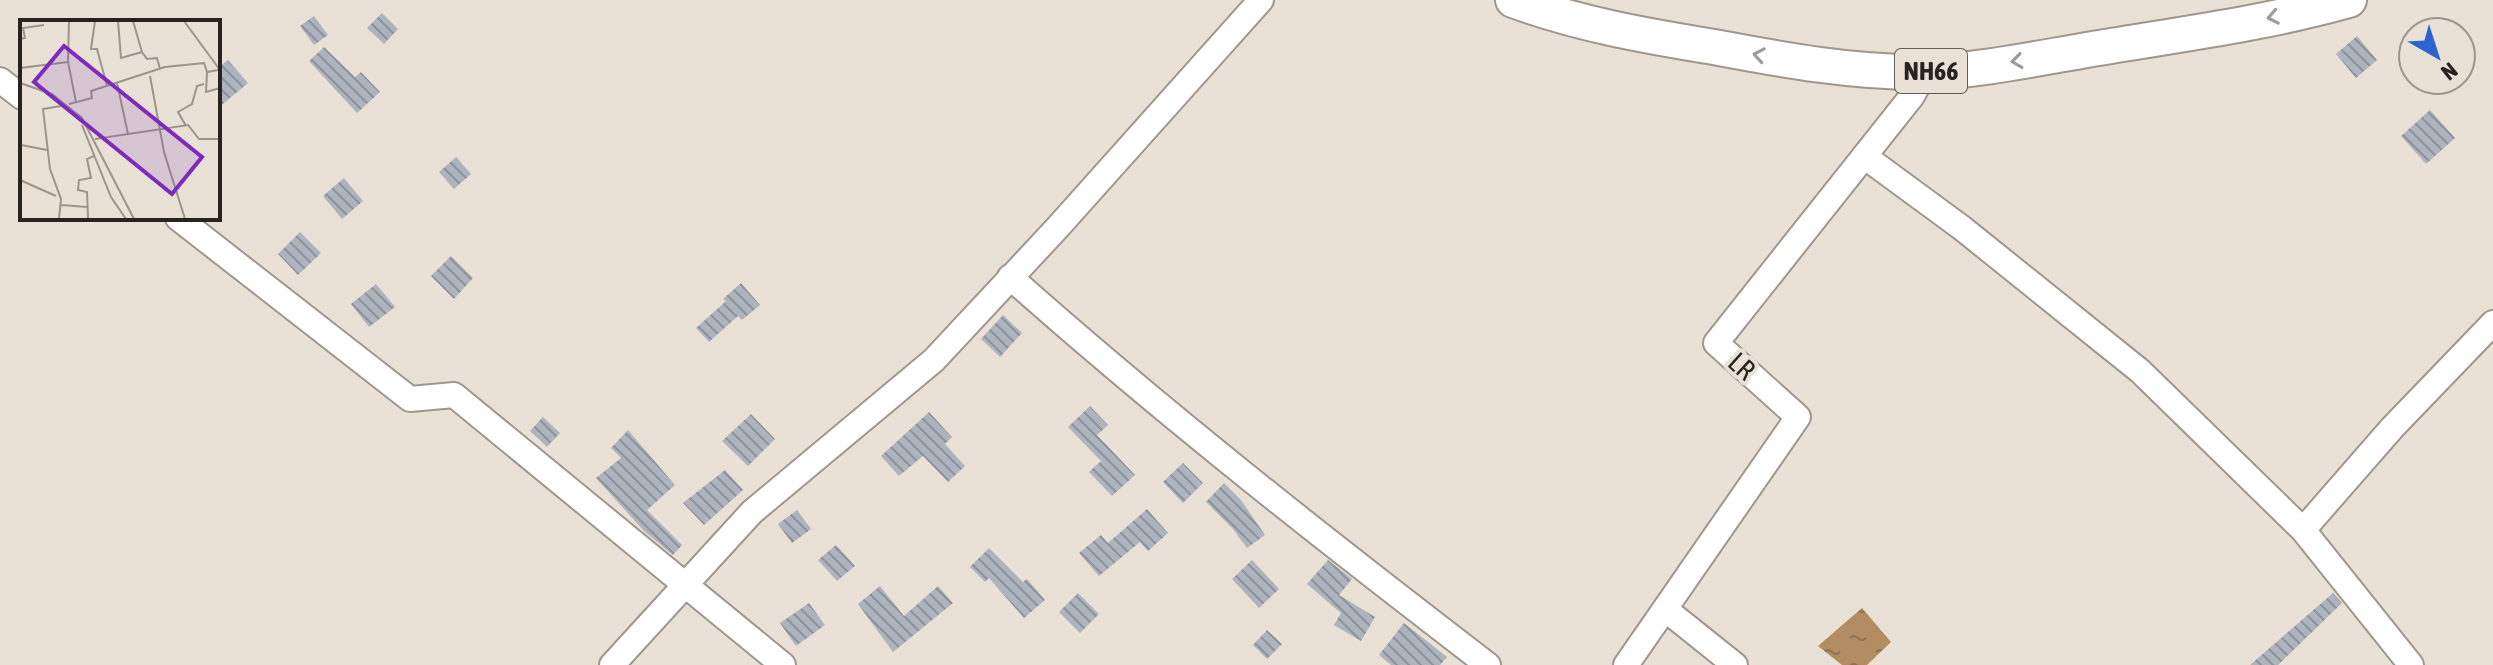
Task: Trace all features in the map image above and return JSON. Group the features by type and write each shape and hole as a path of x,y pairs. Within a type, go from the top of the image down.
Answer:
{"highway":[{"name":"NH66","path":"1513,0 1549,13 1652,37 1792,61 1925,72 2011,62 2201,31 2349,0"}],"street":[{"path":"612,665 752,512 934,360 1261,0"},
{"name":"LR","path":"1626,665 1798,417 1716,343 1912,96 1925,72"},
{"path":"0,80 20,95"},
{"path":"1864,156 1962,228 2140,371 2303,530 2411,665"},
{"path":"181,220 410,399 454,395 783,665"},
{"path":"1010,277 1096,353 1350,559 1488,665"},
{"path":"2303,530 2392,428 2493,323"},
{"path":"1665,609 1735,665"}],"water":[{"path":"1862,608 1891,642 1867,665 1842,665 1818,646"}],"building":[{"path":"382,13 398,29 384,44 367,28"},
{"path":"314,16 328,35 314,45 300,26"},
{"path":"2357,36 2377,60 2356,78 2336,54"},
{"path":"324,47 355,77 361,72 380,92 357,113 309,61"},
{"path":"228,60 248,83 220,106 220,66"},
{"path":"2430,110 2455,138 2426,164 2401,136"},
{"path":"456,157 471,174 454,189 439,172"},
{"path":"344,178 363,201 342,219 323,196"},
{"path":"300,232 321,253 298,275 278,254"},
{"path":"451,256 473,278 454,299 431,276"},
{"path":"741,283 760,305 742,320 738,316 709,342 696,328"},
{"path":"376,284 395,307 369,327 351,304"},
{"path":"1003,315 1022,333 1000,357 981,339"},
{"path":"1090,406 1108,425 1097,435 1135,475 1112,496 1089,472 1101,461 1068,427"},
{"path":"929,412 952,437 945,444 965,466 948,482 923,456 899,476 881,456"},
{"path":"751,414 775,439 748,466 722,441"},
{"path":"543,417 560,433 547,447 530,431"},
{"path":"628,430 675,485 647,510 682,545 673,555 644,531 596,478 621,458 611,448"},
{"path":"1183,463 1203,483 1183,503 1163,482"},
{"path":"725,470 743,490 704,525 683,503"},
{"path":"1224,483 1241,500 1265,535 1247,548 1206,502"},
{"path":"1147,509 1168,533 1148,551 1140,542 1099,576 1079,553 1101,535 1108,543"},
{"path":"797,510 811,529 792,543 778,524"},
{"path":"836,545 855,566 837,581 818,560"},
{"path":"989,548 1023,582 1027,579 1045,600 1024,618 989,578 985,582 970,567"},
{"path":"1252,560 1279,589 1259,608 1232,579"},
{"path":"1328,560 1352,579 1339,595 1375,617 1361,641 1334,625 1341,613 1307,584"},
{"path":"880,586 904,616 938,586 953,603 893,652 858,604"},
{"path":"1078,593 1099,614 1080,633 1059,612"},
{"path":"2333,593 2342,603 2278,665 2250,665"},
{"path":"809,603 825,625 796,646 780,623"},
{"path":"1404,623 1447,657 1440,665 1391,665 1379,655"},
{"path":"1267,630 1282,644 1267,659 1253,645"}]}
